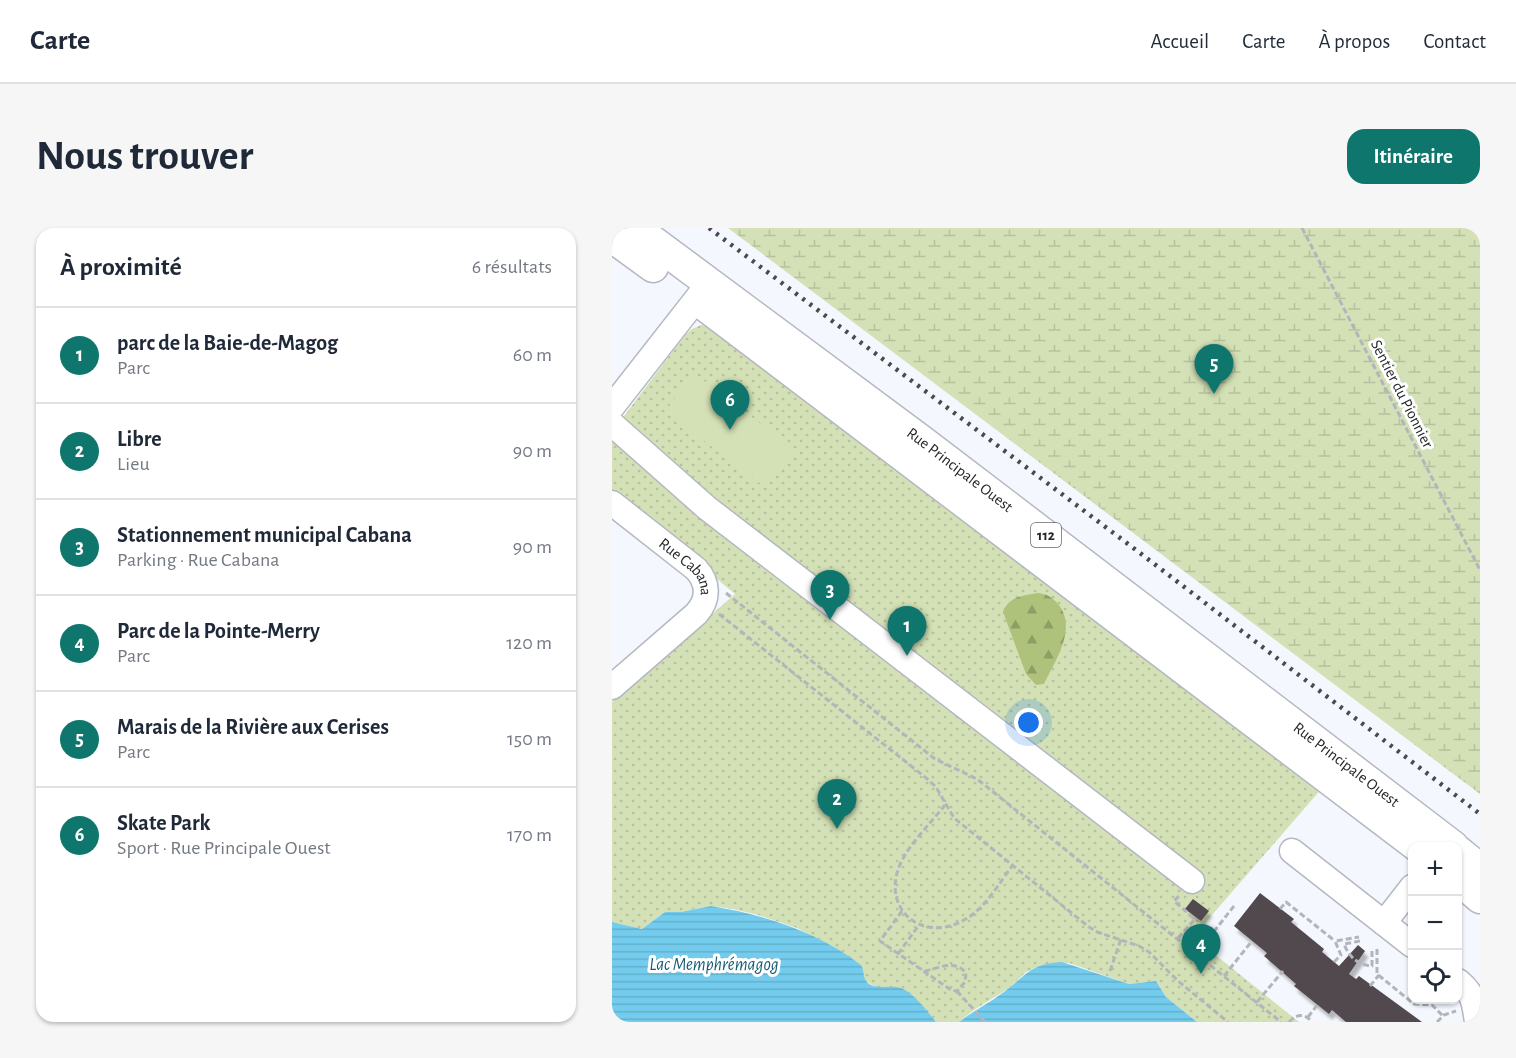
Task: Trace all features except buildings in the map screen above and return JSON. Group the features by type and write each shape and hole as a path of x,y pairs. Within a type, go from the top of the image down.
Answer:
{"main road":[{"name":"Rue Principale Ouest","path":"635,228 702,291 1412,842"},
{"name":"Rue Principale Ouest","path":"612,237 702,291 1123,594 1446,842"},
{"name":"Rue Principale Ouest","path":"1462,855 1480,869"},
{"path":"1462,882 1480,898"}],"street":[{"path":"612,407 702,291"},
{"path":"612,423 706,508 1192,881"},
{"name":"Rue Cabana","path":"612,503 696,569 700,574 705,594 696,615 612,687"},
{"path":"1292,851 1408,941"},
{"path":"1384,923 1408,893"},
{"path":"1462,984 1472,996 1477,1022"}],"path":[{"name":"Sentier du Pionnier","path":"1302,228 1480,570"},
{"path":"705,594 925,777 936,787 954,818 1089,927 1149,952 1178,981 1228,1022"},
{"path":"705,594 728,594 935,759 977,779 1281,1022"},
{"path":"945,805 899,866 895,888 902,910 911,922 939,928 963,921 981,906 1013,866"},
{"path":"1178,938 1195,919 1174,901 1192,881"},
{"path":"1281,909 1286,902 1335,941 1341,955 1335,962"},
{"path":"1197,953 1234,906"},
{"path":"902,910 880,941 951,990 957,991 985,1022"},
{"path":"898,954 919,925"},
{"path":"1110,971 1120,939"},
{"path":"1335,941 1359,939 1344,944 1347,952 1356,961 1372,966 1372,949"},
{"path":"1224,976 1252,941"},
{"path":"1204,959 1210,951 1206,942"},
{"path":"1377,949 1377,974 1414,1004 1432,1005 1443,1016"},
{"path":"925,971 950,965 960,967 966,973 966,977 965,982 957,991"},
{"path":"1257,1002 1282,971"},
{"path":"1371,986 1378,975"},
{"path":"1308,1017 1317,1004"},
{"path":"1289,1022 1296,1016 1308,1017 1312,1022"}],"green space":[{"path":"728,228 1480,228 1480,794"},
{"path":"701,325 710,326 1323,787 1193,937 1299,1022 1197,1022 1166,997 1156,981 1129,984 1069,963 1041,965 1026,972 1009,988 959,1022 936,1022 920,1003 885,987 876,987 865,981 861,965 832,946 797,928 758,915 711,906 681,912 665,912 642,929 612,922 612,702 735,594 612,492 612,432 685,335"},
{"path":"694,373 795,450 766,488 665,411"},
{"path":"1038,593 1047,595 1058,604 1064,613 1066,623 1063,644 1054,665 1044,684 1036,685 1026,674 1003,612 1013,600"}],"water":[{"name":"Lac Memphrémagog","path":"711,906 751,914 790,926 827,943 861,965 868,983 876,987 901,988 911,994 936,1022 612,1022 612,922 642,929 665,912 681,912"},
{"path":"1062,962 1129,984 1156,981 1166,997 1197,1022 959,1022 1003,993 1033,969"}],"railway":[{"path":"709,228 1140,553 1480,814"}],"place":[{"name":"Marais de la Rivière aux Cerises","path":"1214,394"},
{"name":"Skate Park","path":"730,430"},
{"name":"Stationnement municipal Cabana","path":"830,620"},
{"name":"parc de la Baie-de-Magog","path":"907,656"},
{"name":"Libre","path":"837,829"},
{"name":"Parc de la Pointe-Merry","path":"1201,974"}]}
